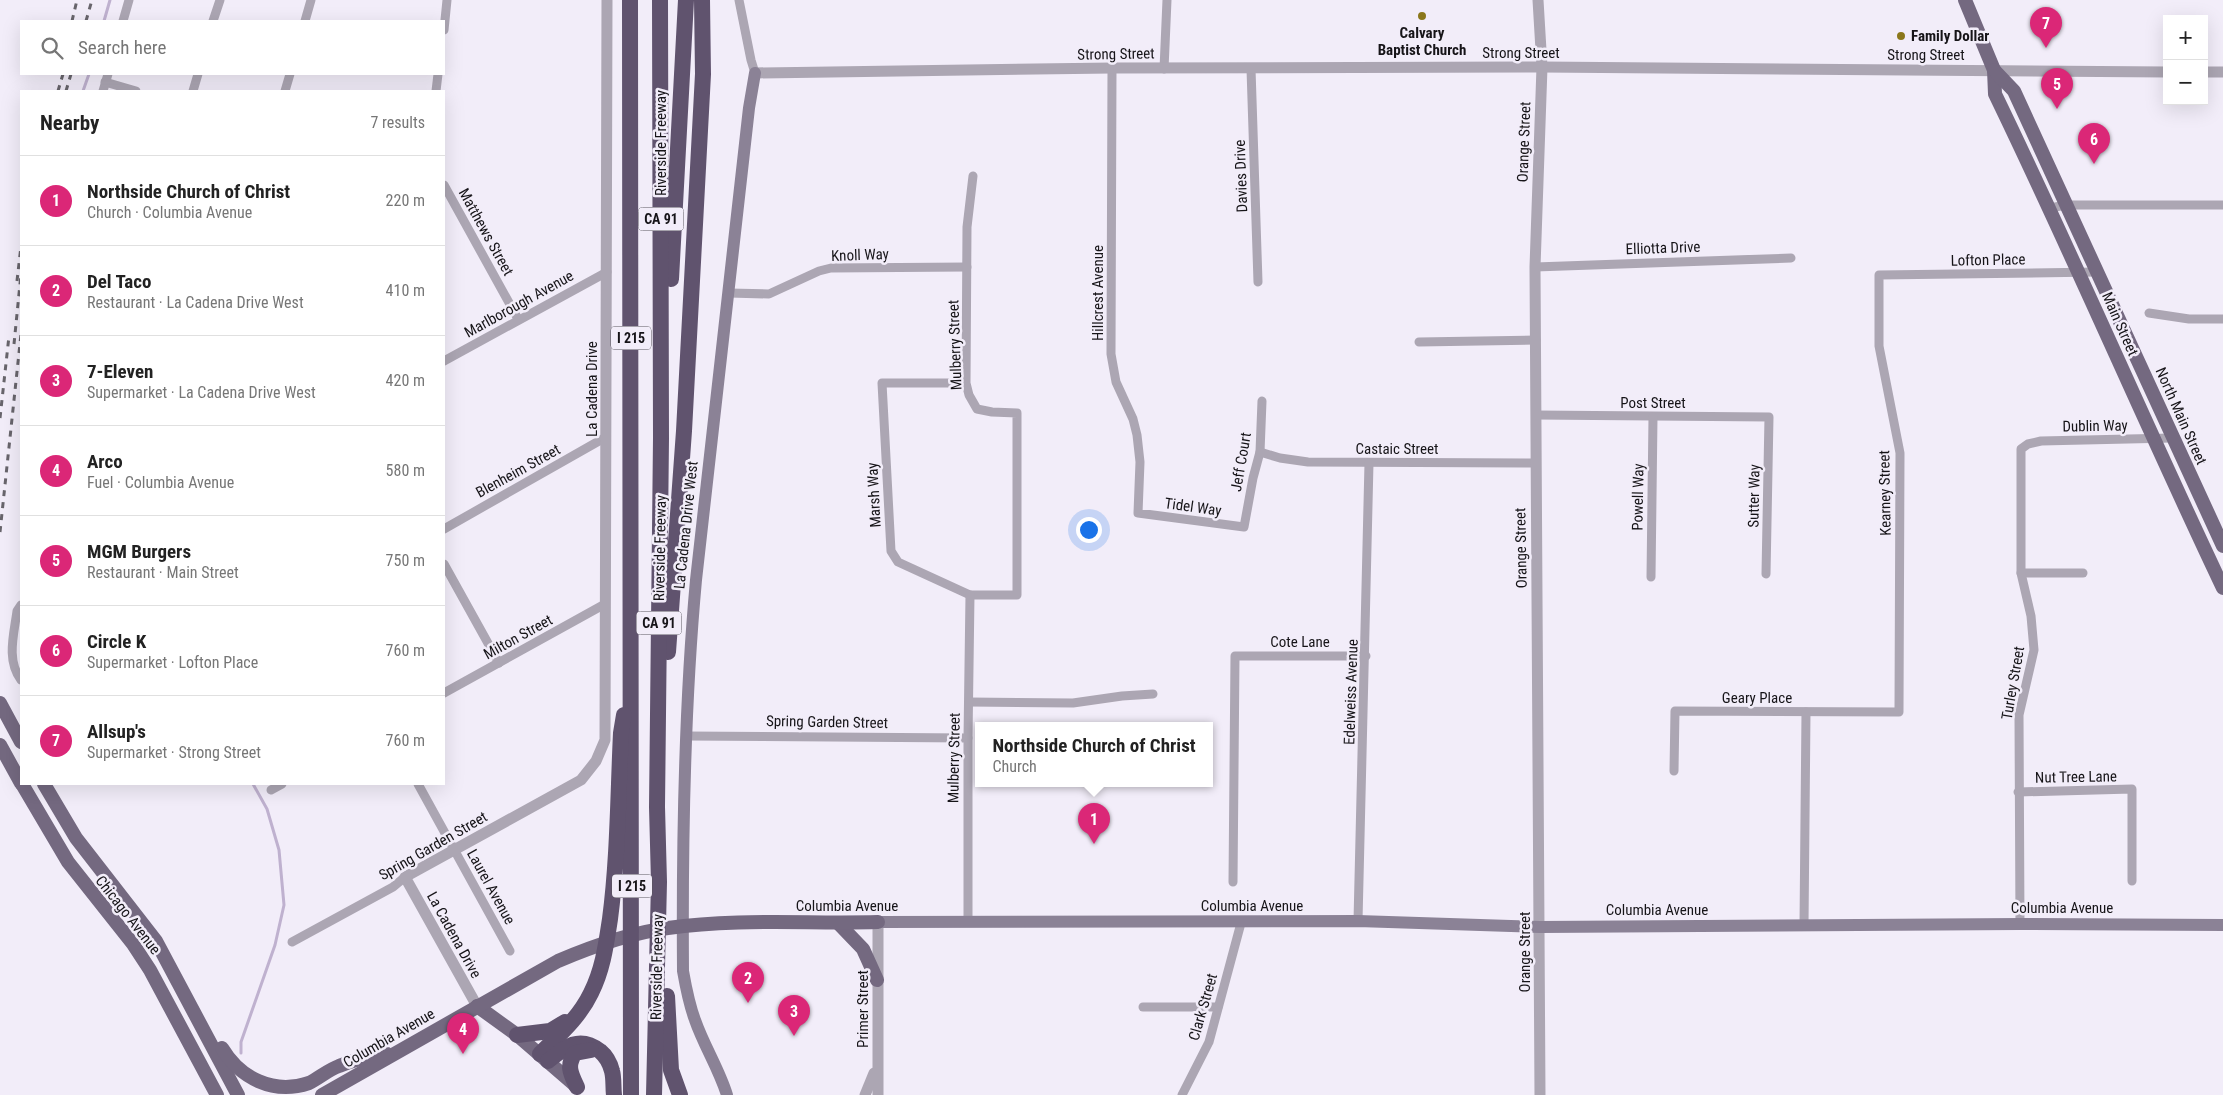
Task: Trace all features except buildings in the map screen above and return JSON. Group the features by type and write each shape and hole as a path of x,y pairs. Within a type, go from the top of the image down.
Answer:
{"highway":[{"name":"Riverside Freeway","path":"630,0 631,1095"},
{"name":"Riverside Freeway","path":"654,1095 659,882 656,807 661,438 660,0"},
{"path":"661,438 686,0"},
{"name":"I 215","path":"656,807 684,430 703,74 702,0"},
{"path":"544,1058 578,1014 591,993 604,961 615,880 620,733 632,676"},
{"path":"659,882 665,909 667,1016 671,1070 680,1095"},
{"path":"517,1035 550,1031 578,1014"},
{"path":"544,1058 577,1043 588,1043 608,1060 612,1072 614,1095"},
{"path":"580,1091 569,1066 575,1053 592,1050 603,1054"}],"main road":[{"name":"Main Street","path":"1965,0 1994,70 1995,94 2080,272 2152,439 2223,588"},
{"name":"Main Street","path":"1994,70 2014,90 2098,272"},
{"name":"La Cadena Drive West","path":"727,1095 718,1069 695,1021 683,971 683,791 689,656 695,596 749,108 755,73"},
{"name":"North Main Street","path":"2098,272 2172,438 2223,546"},
{"path":"0,703 20,742"},
{"path":"3,750 20,744"},
{"name":"Chicago Avenue","path":"3,750 20,780"},
{"name":"Chicago Avenue","path":"23,785 68,862 133,944 150,970 217,1095"},
{"name":"Chicago Avenue","path":"45,785 76,838 156,941 238,1095"},
{"name":"Columbia Avenue","path":"322,1095 558,961 592,947 666,928 701,924 1358,921 1540,927 2020,924 2223,925"},
{"path":"838,923 862,949 877,980"},
{"path":"477,1006 517,1035 580,1091"},
{"path":"193,1009 205,1021 228,1058 241,1072 258,1084 270,1088 285,1089 307,1084 338,1066 397,1052"}],"street":[{"path":"123,20 129,0"},
{"path":"214,20 220,0"},
{"path":"305,20 311,0"},
{"path":"445,20 447,0"},
{"name":"La Cadena Drive","path":"588,774 605,740 607,0"},
{"path":"739,0 755,73"},
{"path":"1164,68 1167,0"},
{"name":"Orange Street","path":"1538,0 1542,67 1535,267 1540,1095"},
{"name":"Strong Street","path":"755,73 1112,68 1542,67 2163,72"},
{"name":"Hillcrest Avenue","path":"1112,68 1112,354 1116,382 1133,419 1137,435 1140,462 1138,513"},
{"name":"Davies Drive","path":"1251,69 1258,282"},
{"path":"2208,72 2223,72"},
{"path":"193,90 198,75"},
{"path":"285,90 290,75"},
{"path":"436,90 438,75"},
{"path":"105,82 133,90"},
{"name":"Mulberry Street","path":"973,176 967,227 966,384 969,395 977,409 1017,413 1017,595"},
{"name":"Matthews Street","path":"445,187 518,319"},
{"path":"2050,208 2066,205 2223,205"},
{"name":"Elliotta Drive","path":"1535,267 1790,258"},
{"name":"Knoll Way","path":"729,293 769,294 819,271 831,268 967,267"},
{"name":"Marlborough Avenue","path":"445,360 607,272"},
{"name":"Lofton Place","path":"1879,275 2098,272"},
{"name":"Kearney Street","path":"1879,275 1879,346 1900,453 1899,712"},
{"path":"2149,313 2189,319 2223,319"},
{"path":"1420,342 1536,340"},
{"name":"Marsh Way","path":"966,384 882,383 891,551 898,562 970,594 1017,595"},
{"name":"Jeff Court","path":"1244,527 1260,452 1262,401"},
{"name":"Post Street","path":"1536,416 1769,417"},
{"name":"Powell Way","path":"1651,577 1654,417"},
{"name":"Sutter Way","path":"1766,574 1769,417"},
{"name":"Blenheim Street","path":"445,528 606,437"},
{"name":"Dublin Way","path":"2021,449 2028,444 2041,441 2172,438"},
{"name":"Turley Street","path":"2020,924 2019,715 2034,650 2031,616 2021,573 2021,449"},
{"name":"Castaic Street","path":"1260,452 1280,458 1308,462 1536,463"},
{"name":"Edelweiss Avenue","path":"1358,921 1366,656 1369,463"},
{"name":"Tidel Way","path":"1138,513 1244,527"},
{"path":"445,566 499,663"},
{"path":"2021,573 2083,573"},
{"name":"Mulberry Street","path":"968,922 970,594"},
{"name":"Milton Street","path":"445,693 605,604"},
{"path":"20,606 17,611 12,660 15,671 20,678"},
{"name":"Cote Lane","path":"1233,882 1235,656 1366,656"},
{"path":"969,702 1073,704 1122,696 1153,694"},
{"name":"Geary Place","path":"1674,772 1675,711 1899,712"},
{"path":"1804,925 1806,712"},
{"name":"Spring Garden Street","path":"686,736 968,738"},
{"name":"Spring Garden Street","path":"292,942 573,785 588,774"},
{"path":"271,790 280,785"},
{"name":"Laurel Avenue","path":"419,785 510,951"},
{"name":"Nut Tree Lane","path":"2018,792 2132,789 2132,881"},
{"name":"La Cadena Drive","path":"405,878 477,1006"},
{"name":"Primer Street","path":"878,922 878,1095"},
{"name":"Clark Street","path":"1182,1095 1209,1042 1241,923"},
{"path":"1143,1006 1218,1007"},
{"path":"865,1095 877,1064"}],"waterway":[{"path":"104,20 110,0"},
{"path":"83,90 89,75"},
{"path":"241,1053 241,1042 275,945 284,905 279,850 267,809 254,785"}],"railway":[{"path":"72,20 77,0"},
{"path":"86,20 92,0"},
{"path":"58,90 63,75"},
{"path":"66,90 71,75"},
{"path":"17,281 20,255"},
{"path":"14,344 20,284"},
{"path":"0,418 9,336"},
{"path":"0,532 20,343"}],"place":[{"name":"Calvary Baptist Church","path":"1422,16"},
{"name":"Family Dollar","path":"1901,36"},
{"name":"Allsup's","path":"2046,48"},
{"name":"MGM Burgers","path":"2057,109"},
{"name":"Circle K","path":"2094,164"},
{"name":"Northside Church of Christ","path":"1094,844"},
{"name":"Del Taco","path":"748,1003"},
{"name":"7-Eleven","path":"794,1036"},
{"name":"Arco","path":"463,1054"}]}
